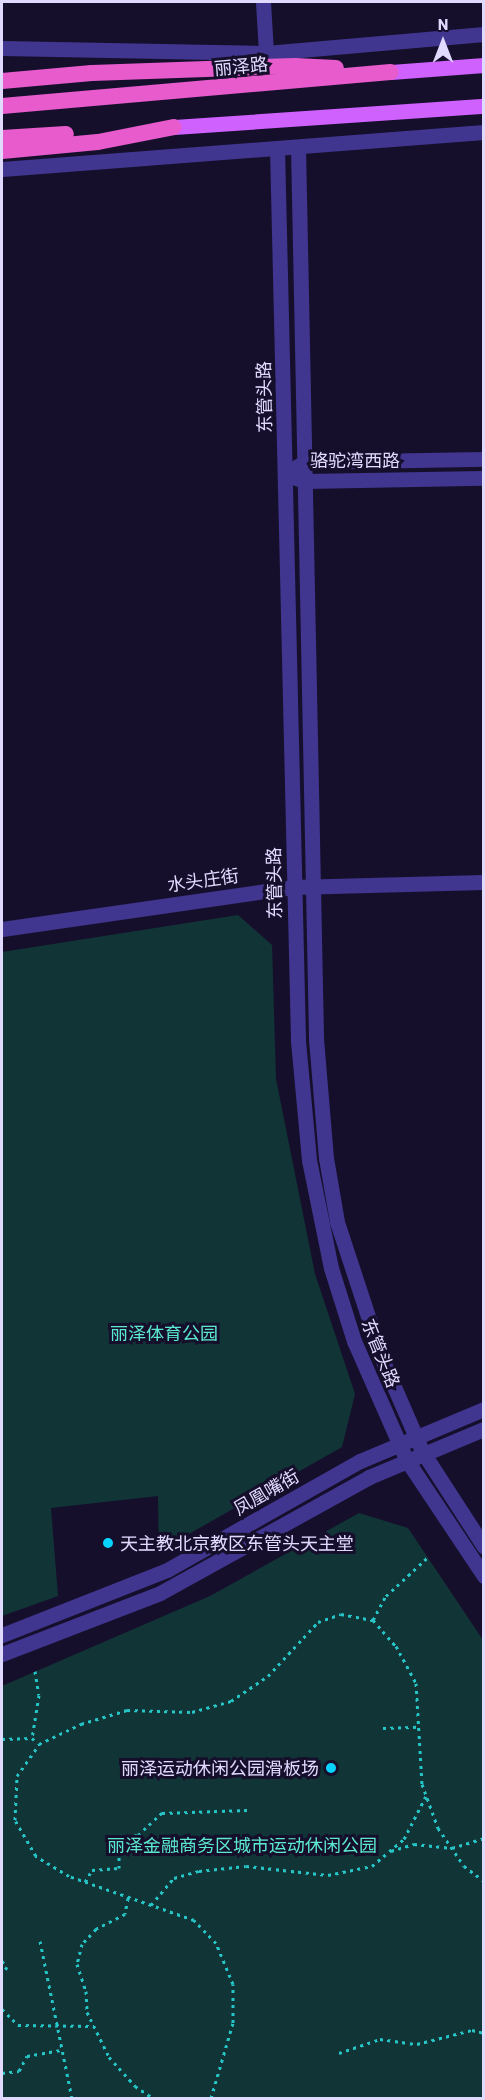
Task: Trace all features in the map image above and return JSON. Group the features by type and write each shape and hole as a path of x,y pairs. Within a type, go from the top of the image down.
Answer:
{"highway":[{"path":"2,81 92,73 295,66 391,72"},
{"path":"2,69 92,73"},
{"name":"丽泽路","path":"2,106 391,72"},
{"path":"2,138 174,127"},
{"path":"2,151 98,142 174,127"}],"main road":[{"name":"丽泽路","path":"391,72 483,65"},
{"path":"174,127 483,106"}],"street":[{"path":"263,2 266,53"},
{"name":"丽泽路","path":"2,48 266,53 483,34"},
{"path":"2,170 483,132"},
{"name":"东管头路","path":"298,147 319,1099 335,1211 360,1301 422,1451 483,1547"},
{"name":"东管头路","path":"277,148 293,887 301,1082 321,1226 346,1319 398,1442 406,1459 483,1576"},
{"name":"骆驼湾西路","path":"285,474 305,462 483,459"},
{"name":"骆驼湾西路","path":"285,474 305,481 483,478"},
{"name":"水头庄街","path":"2,929 293,887 483,882"},
{"name":"凤凰嘴街","path":"2,1635 167,1570 398,1442 483,1409"},
{"name":"凤凰嘴街","path":"2,1654 160,1593 406,1459 483,1429"}],"path":[{"path":"373,1620 386,1596 427,1557"},
{"path":"211,2098 232,2023 234,1984 216,1943 194,1920 85,1882 36,1856 15,1820 17,1776 39,1744 81,1724 127,1710 192,1712 231,1701 268,1676 318,1622 340,1614 373,1620 396,1646 416,1683 422,1784 438,1828 464,1866 483,1881"},
{"path":"32,1738 39,1695 35,1671"},
{"path":"383,1728 419,1727"},
{"path":"2,1739 32,1738 39,1744"},
{"path":"152,1905 174,1878 199,1870 246,1866 328,1875 372,1866 404,1839 426,1796"},
{"path":"85,1882 92,1870 119,1868 119,1836 138,1835 162,1814 247,1810"},
{"path":"389,1851 414,1844 452,1848 483,1838"},
{"path":"128,1898 125,1914 96,1929 82,1944 76,1964 94,2026 109,2057 135,2086 153,2098"},
{"path":"40,1941 72,2098"},
{"path":"2,1961 7,1966 2,1973"},
{"path":"2,2009 18,2025 94,2026"},
{"path":"339,2053 380,2038 417,2044 472,2030 483,2033"},
{"path":"2,2073 19,2071 27,2056 62,2050"}],"green space":[{"name":"丽泽体育公园","path":"238,915 272,945 276,1079 315,1274 355,1394 342,1447 159,1551 158,1496 51,1508 58,1596 2,1616 2,952"},
{"name":"丽泽金融商务区城市运动休闲公园","path":"359,1513 408,1528 483,1640 483,2098 2,2098 2,1686 210,1596"}],"place":[{"name":"天主教北京教区东管头天主堂","path":"108,1543"},
{"name":"丽泽运动休闲公园滑板场","path":"331,1768"}]}
